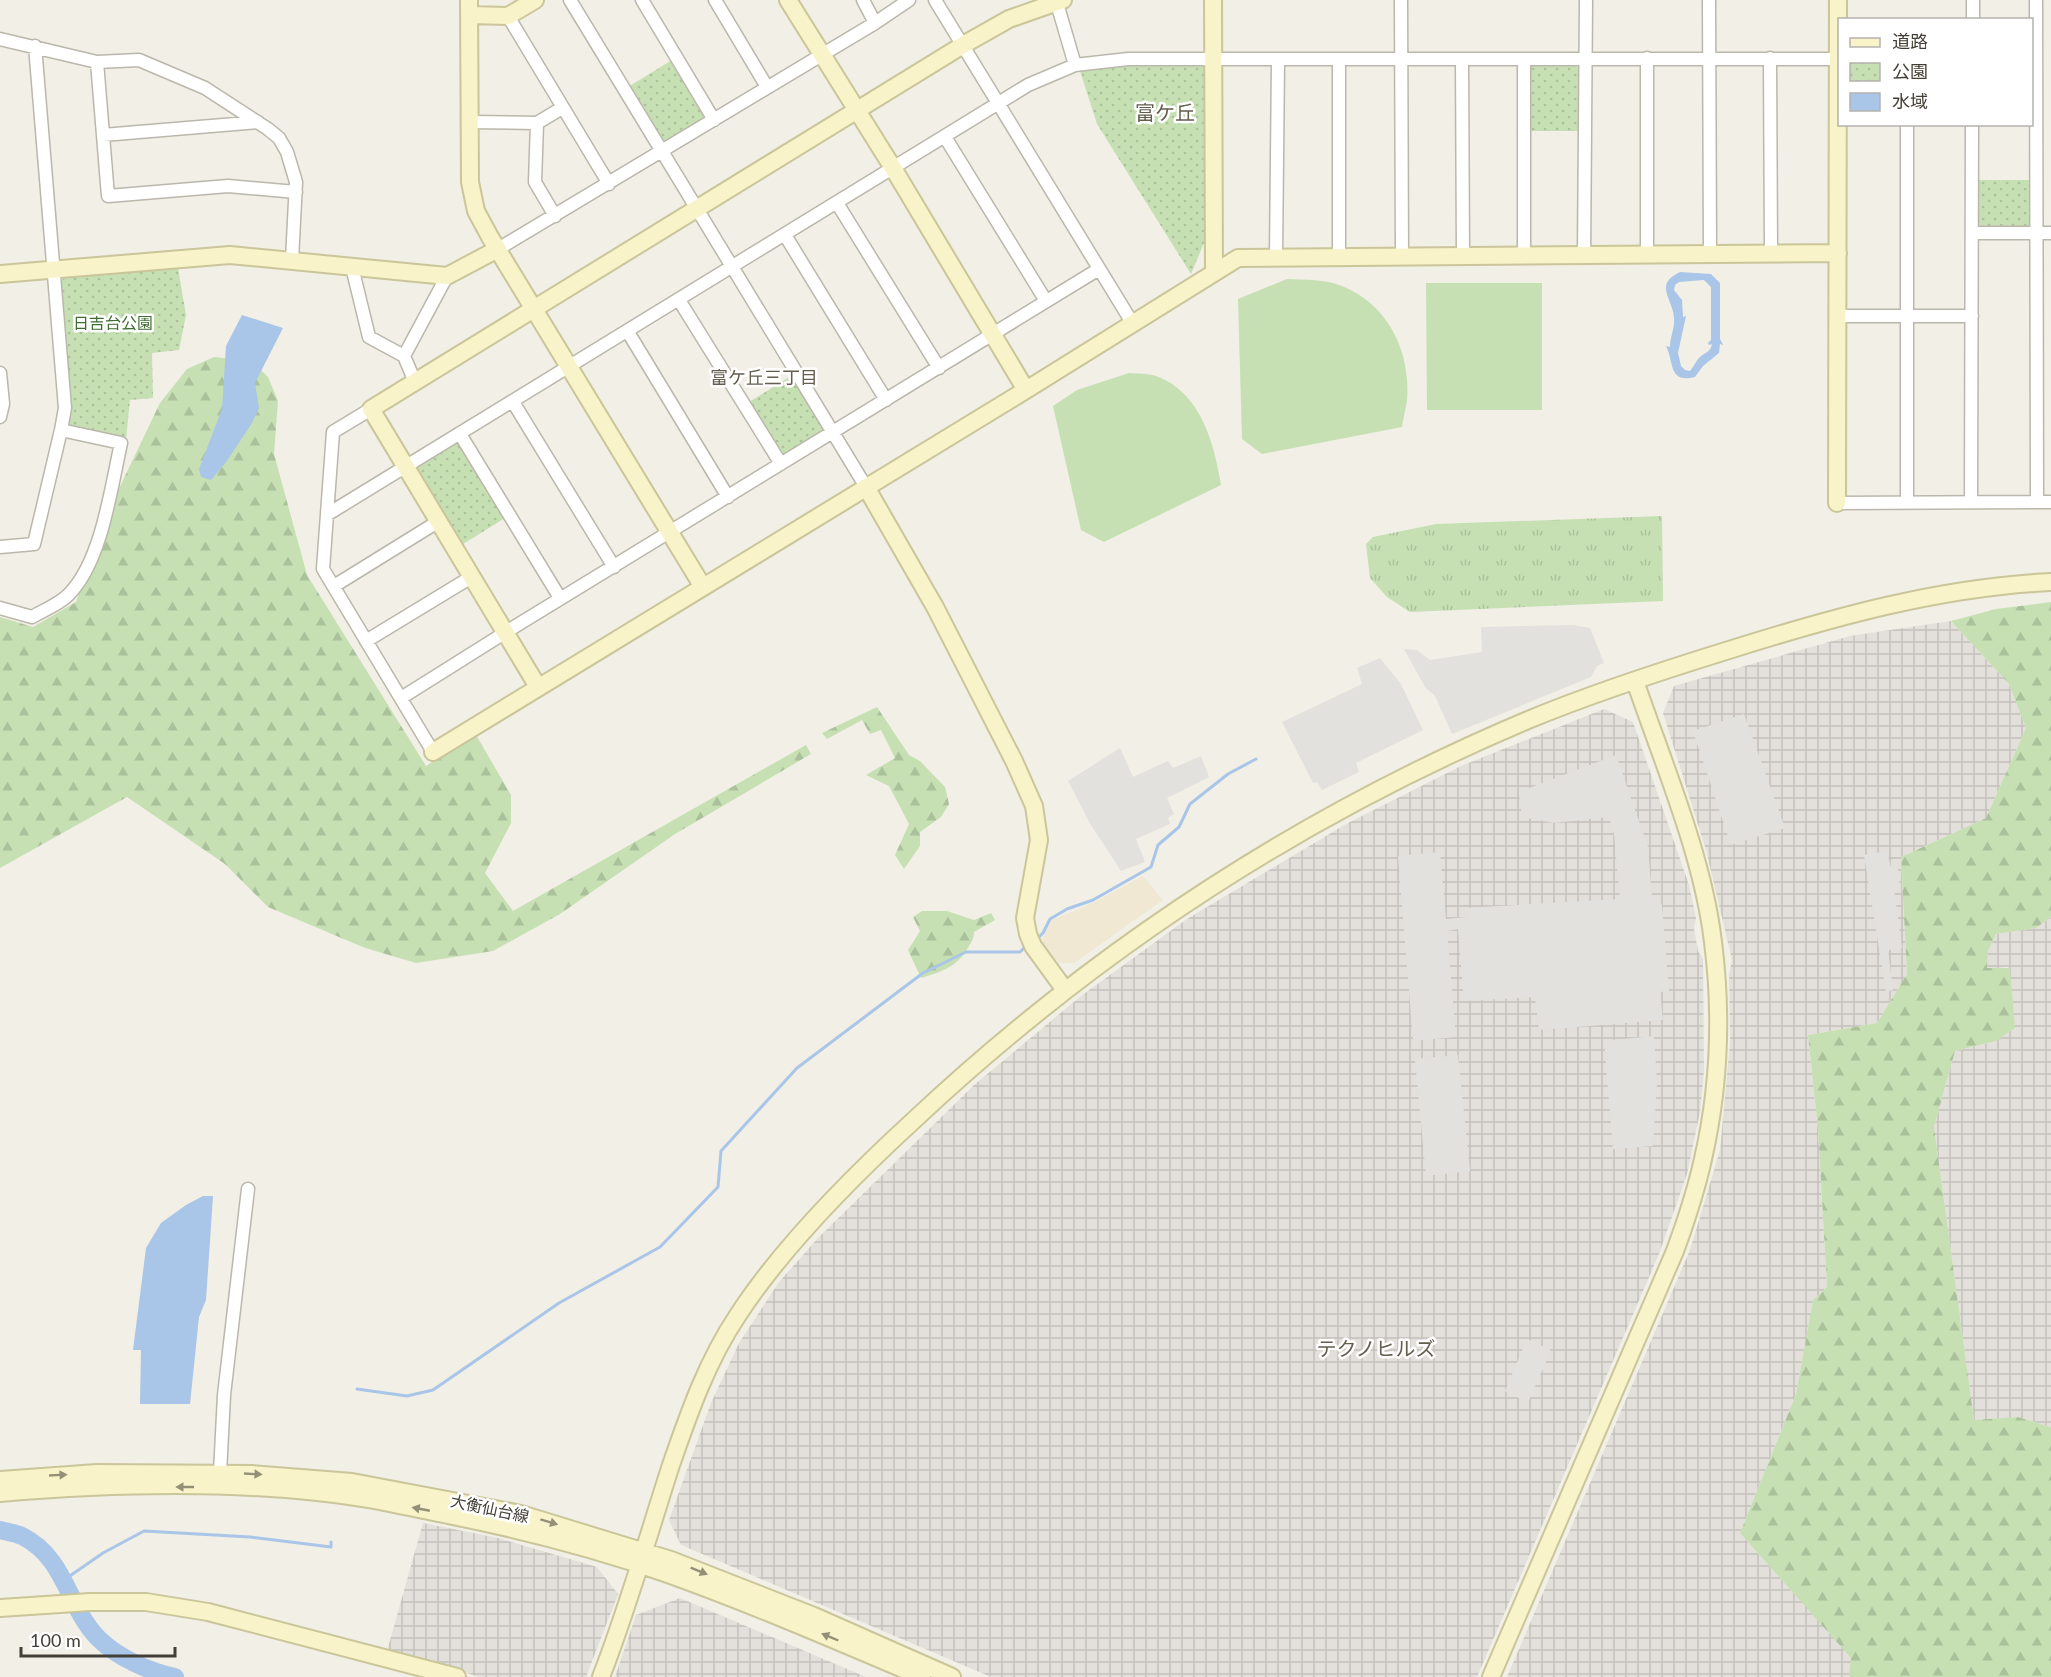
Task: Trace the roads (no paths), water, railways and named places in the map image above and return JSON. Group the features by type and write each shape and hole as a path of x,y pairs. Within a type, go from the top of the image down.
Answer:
{"street":[{"path":"534,0 508,16 469,8 470,182 473,201 481,222 571,366 703,587"},
{"path":"570,0 834,432 935,607 1014,761 1034,806 1039,840 1025,918 1028,934 1033,946 1065,990"},
{"path":"642,0 714,120"},
{"path":"715,0 767,87"},
{"path":"788,0 893,168 1026,390"},
{"path":"863,0 874,23"},
{"path":"0,274 230,255 447,276 609,184 909,0"},
{"path":"935,0 1133,324"},
{"path":"1075,65 1059,0 1009,20 963,45 333,432 323,569 433,752 1238,258 1838,253"},
{"path":"1214,0 1214,271"},
{"path":"1401,0 1402,257"},
{"path":"1584,255 1586,0"},
{"path":"1709,0 1710,254"},
{"path":"1838,0 1838,18"},
{"path":"1973,0 1973,18"},
{"path":"2036,0 2034,123 2037,233 2037,502"},
{"path":"508,16 609,184"},
{"path":"0,39 97,62 139,60 206,88 258,122 279,138 287,152 296,182 292,260"},
{"path":"0,547 34,544 66,408 35,46"},
{"path":"328,514 1028,85 1075,65 1128,58 1838,59"},
{"path":"1647,58 1647,255"},
{"path":"1770,58 1771,254"},
{"path":"1339,59 1339,256"},
{"path":"1462,59 1463,256"},
{"path":"1524,59 1524,256"},
{"path":"1276,256 1278,60"},
{"path":"97,62 108,196 228,186 296,192"},
{"path":"469,122 537,123 562,108"},
{"path":"103,135 258,122"},
{"path":"537,123 535,182 555,216"},
{"path":"1839,126 1837,503 2051,502"},
{"path":"1907,126 1907,503"},
{"path":"1971,502 1972,126"},
{"path":"945,137 1046,301"},
{"path":"837,203 939,368"},
{"path":"1972,233 2051,233"},
{"path":"785,235 886,400"},
{"path":"352,267 369,337 404,356 415,382"},
{"path":"401,698 560,598 1099,269"},
{"path":"404,356 447,276"},
{"path":"680,300 781,464"},
{"path":"1838,316 1972,316"},
{"path":"628,332 728,497"},
{"path":"0,373 3,404 0,417"},
{"path":"513,402 614,567"},
{"path":"372,409 538,687"},
{"path":"0,608 32,617 70,594 88,567 102,527 120,443 61,430"},
{"path":"460,435 560,598"},
{"path":"334,586 439,521"},
{"path":"366,641 472,576"},
{"path":"601,1677 687,1419 706,1369 738,1314 798,1238 876,1155 962,1075 1065,990 1144,932 1237,870 1327,817 1457,752 1532,719 1635,681 1773,636 1869,610 1934,596 2027,583 2051,582"},
{"path":"1491,1677 1675,1251 1704,1159 1712,1112 1718,1054 1713,942 1694,855 1635,681"},
{"path":"220,1473 224,1395 248,1190"},
{"name":"大衡仙台線","path":"0,1480 97,1473 220,1473 352,1482 521,1514 814,1616 952,1677"},
{"name":"大衡仙台線","path":"0,1493 102,1486 284,1490 363,1498 517,1528 642,1558 922,1677"},
{"path":"0,1608 65,1603 146,1602 208,1612 457,1677"}],"water":[{"path":"1680,272 1711,274 1720,283 1720,339 1723,345 1720,344 1719,353 1703,366 1695,377 1686,378 1676,374 1666,346 1670,347 1674,322 1673,311 1666,292 1668,282","holes":["1704,280 1711,287 1711,340 1708,343 1712,344 1709,351 1701,356 1690,371 1685,370 1681,366 1678,353 1686,316 1683,317 1682,300 1674,290 1675,285 1679,282"]},
{"path":"242,315 283,328 255,383 259,408 252,423 227,461 211,480 201,477 199,469 222,409 226,346"},
{"path":"203,1196 213,1196 206,1300 199,1317 190,1404 140,1404 141,1350 133,1350 146,1248 161,1223"}],"waterway":[{"path":"1039,937 1050,919 1067,909 1093,900 1151,867 1158,845 1179,827 1190,804 1228,774 1256,759"},
{"path":"357,1389 407,1396 433,1390 559,1303 660,1247 718,1187 721,1151 797,1068 923,973 966,952 1020,952 1024,948"},
{"path":"0,1530 22,1536 37,1545 57,1570 79,1612 106,1645 134,1663 175,1677"},
{"path":"64,1580 103,1553 144,1531 250,1537 331,1547 331,1542"}],"district":[{"name":"富ケ丘","path":"1165,112"},
{"name":"富ケ丘三丁目","path":"764,377"},
{"name":"テクノヒルズ","path":"1376,1348"}],"park label":[{"name":"日吉台公園","path":"113,322"}]}
